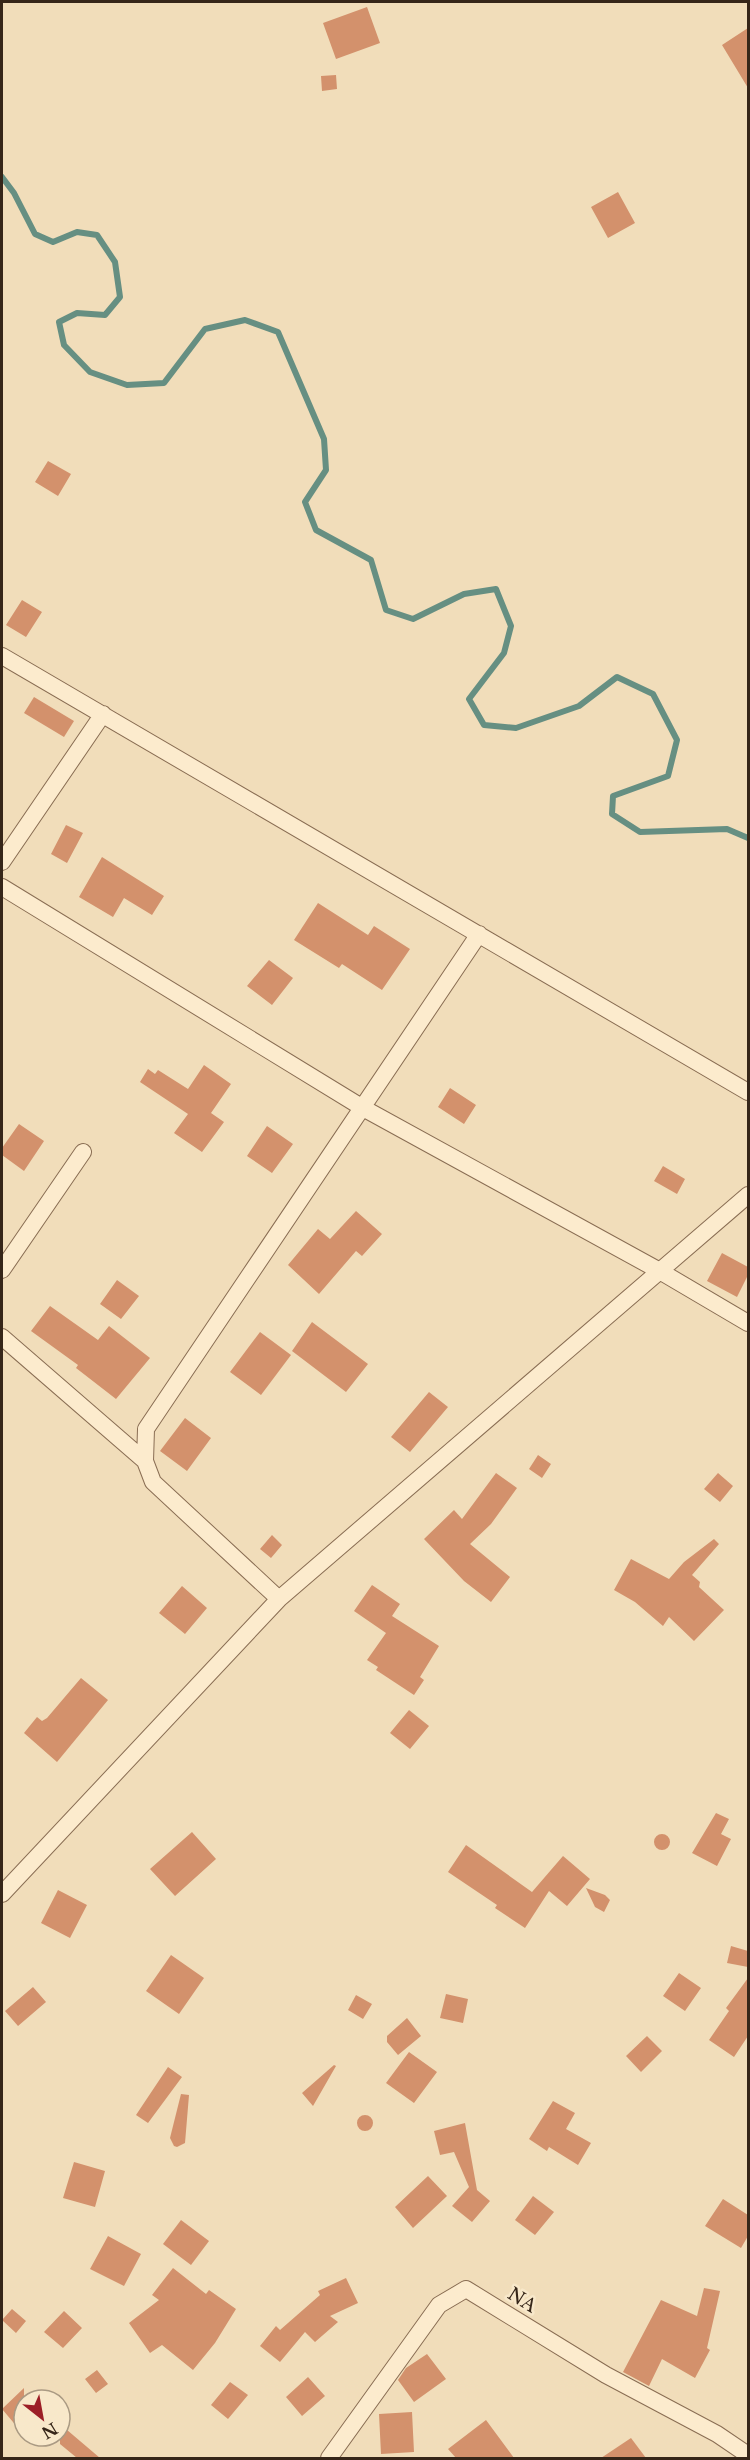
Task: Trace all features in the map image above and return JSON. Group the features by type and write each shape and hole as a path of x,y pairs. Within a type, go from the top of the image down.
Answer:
{"street":[{"path":"2,656 748,1092"},
{"path":"2,862 103,714"},
{"path":"2,887 363,1108 658,1270 748,1323"},
{"path":"279,1599 153,1482 145,1461 146,1429 478,934"},
{"path":"2,1270 83,1152"},
{"path":"2,1894 279,1599 658,1270 748,1195"},
{"path":"2,1337 145,1461"},
{"name":"NA","path":"329,2458 439,2305 466,2289 606,2374 717,2434 748,2455"}],"building":[{"path":"367,7 380,43 336,59 323,23"},
{"path":"748,28 748,88 722,45"},
{"path":"336,75 337,89 322,91 321,76"},
{"path":"618,192 635,223 608,238 591,207"},
{"path":"48,461 71,474 58,496 35,482"},
{"path":"22,600 42,612 26,637 6,625"},
{"path":"34,697 74,721 64,737 24,713"},
{"path":"66,825 83,833 67,863 51,854"},
{"path":"102,857 164,896 152,915 124,898 113,917 79,897"},
{"path":"318,903 368,935 374,926 410,949 382,990 342,964 339,968 294,940"},
{"path":"269,960 293,978 272,1005 247,986"},
{"path":"204,1065 231,1084 211,1113 224,1122 202,1152 174,1133 188,1114 140,1082 148,1069 155,1074 158,1070 188,1089"},
{"path":"450,1088 476,1105 464,1124 438,1107"},
{"path":"19,1124 44,1141 24,1171 2,1155 2,1148"},
{"path":"267,1126 293,1144 272,1173 247,1156"},
{"path":"663,1166 685,1179 677,1194 654,1181"},
{"path":"356,1211 382,1234 362,1256 356,1251 319,1294 288,1265 318,1229 330,1239"},
{"path":"722,1253 748,1267 748,1275 737,1297 707,1281"},
{"path":"117,1280 139,1296 121,1319 100,1304"},
{"path":"50,1306 98,1340 109,1326 150,1358 116,1399 76,1368 78,1365 31,1331"},
{"path":"312,1322 368,1364 346,1392 292,1351"},
{"path":"260,1332 291,1355 261,1395 230,1372"},
{"path":"429,1392 448,1407 410,1452 391,1437"},
{"path":"185,1418 211,1438 187,1471 160,1451"},
{"path":"538,1455 551,1464 542,1478 529,1469"},
{"path":"496,1473 517,1488 491,1524 470,1544 510,1577 491,1602 464,1581 424,1539 454,1510 462,1519"},
{"path":"718,1473 733,1486 720,1502 704,1489"},
{"path":"272,1535 282,1545 271,1558 260,1549"},
{"path":"714,1539 719,1544 692,1575 700,1582 699,1587 724,1610 694,1641 669,1617 663,1626 635,1602 614,1590 631,1559 669,1579 684,1562"},
{"path":"372,1585 400,1604 392,1616 439,1646 420,1677 424,1680 414,1695 376,1670 378,1667 367,1660 386,1633 354,1611"},
{"path":"182,1586 207,1608 185,1634 159,1613"},
{"path":"81,1678 108,1700 57,1762 24,1733 37,1717 42,1721 47,1718"},
{"path":"409,1710 429,1726 410,1749 390,1733"},
{"path":"716,1813 729,1819 721,1834 731,1839 717,1866 692,1853"},
{"path":"192,1832 216,1859 175,1896 150,1869"},
{"path":"662,1834 670,1842 662,1850 654,1842"},
{"path":"466,1845 532,1892 563,1856 590,1879 567,1906 549,1891 525,1928 495,1908 497,1905 448,1872"},
{"path":"586,1888 605,1895 610,1900 604,1912 595,1907"},
{"path":"58,1890 87,1905 70,1938 41,1923"},
{"path":"731,1946 748,1951 748,1967 727,1963"},
{"path":"171,1955 204,1978 179,2014 146,1991"},
{"path":"679,1973 701,1988 685,2011 663,1996"},
{"path":"748,1978 748,2036 734,2057 709,2040 729,2011 726,2008"},
{"path":"33,1987 46,2002 18,2026 5,2011"},
{"path":"446,1994 468,1999 463,2023 440,2018"},
{"path":"356,1995 372,2004 363,2019 348,2010"},
{"path":"407,2018 421,2036 398,2055 387,2042 387,2036"},
{"path":"647,2036 662,2051 641,2072 626,2056"},
{"path":"409,2052 437,2072 414,2103 386,2083"},
{"path":"334,2065 336,2066 313,2106 302,2093"},
{"path":"168,2067 182,2077 148,2123 136,2115"},
{"path":"181,2094 189,2095 185,2143 177,2147 170,2138"},
{"path":"553,2101 575,2113 566,2129 591,2143 578,2165 549,2147 547,2151 529,2139"},
{"path":"362,2115 368,2115 373,2123 371,2129 362,2131 357,2126 357,2120"},
{"path":"465,2123 477,2190 490,2201 472,2222 452,2206 469,2187 454,2152 440,2155 434,2131"},
{"path":"74,2162 105,2171 95,2207 63,2198"},
{"path":"428,2176 447,2196 413,2228 395,2207"},
{"path":"533,2196 554,2212 535,2235 515,2220"},
{"path":"723,2199 748,2215 748,2236 741,2248 705,2226"},
{"path":"181,2220 209,2241 191,2265 163,2244"},
{"path":"108,2236 141,2254 124,2286 90,2269"},
{"path":"173,2268 206,2294 209,2290 236,2309 215,2343 193,2370 162,2345 150,2353 129,2323 159,2300 152,2295"},
{"path":"346,2278 358,2303 330,2316 338,2322 315,2342 305,2332 280,2362 260,2346 276,2326 280,2330 320,2295 318,2291"},
{"path":"704,2288 720,2291 707,2348 710,2350 695,2378 662,2359 649,2386 623,2372 661,2300 697,2316"},
{"path":"12,2309 26,2321 16,2333 2,2320"},
{"path":"64,2311 82,2328 63,2348 44,2332"},
{"path":"427,2354 446,2379 414,2402 398,2380 406,2368"},
{"path":"97,2370 108,2384 96,2393 85,2379"},
{"path":"308,2377 325,2396 302,2416 286,2397"},
{"path":"230,2382 248,2395 228,2419 211,2405"},
{"path":"12,2399 12,2421 2,2409"},
{"path":"412,2412 414,2452 381,2454 379,2414"},
{"path":"486,2420 514,2458 456,2458 448,2449"},
{"path":"72,2434 100,2458 77,2458 65,2448 72,2448"},
{"path":"631,2438 646,2458 601,2458"}],"waterway":[{"path":"2,177 14,193 35,234 53,242 77,232 97,235 115,262 120,297 105,315 77,313 59,322 64,345 90,372 127,385 164,383 205,329 245,320 278,332 324,439 326,470 305,502 316,530 371,560 386,610 413,619 464,594 496,589 511,626 504,653 469,699 484,725 516,728 579,706 617,677 653,694 677,740 668,776 613,796 612,814 640,832 727,829 748,838"}]}
